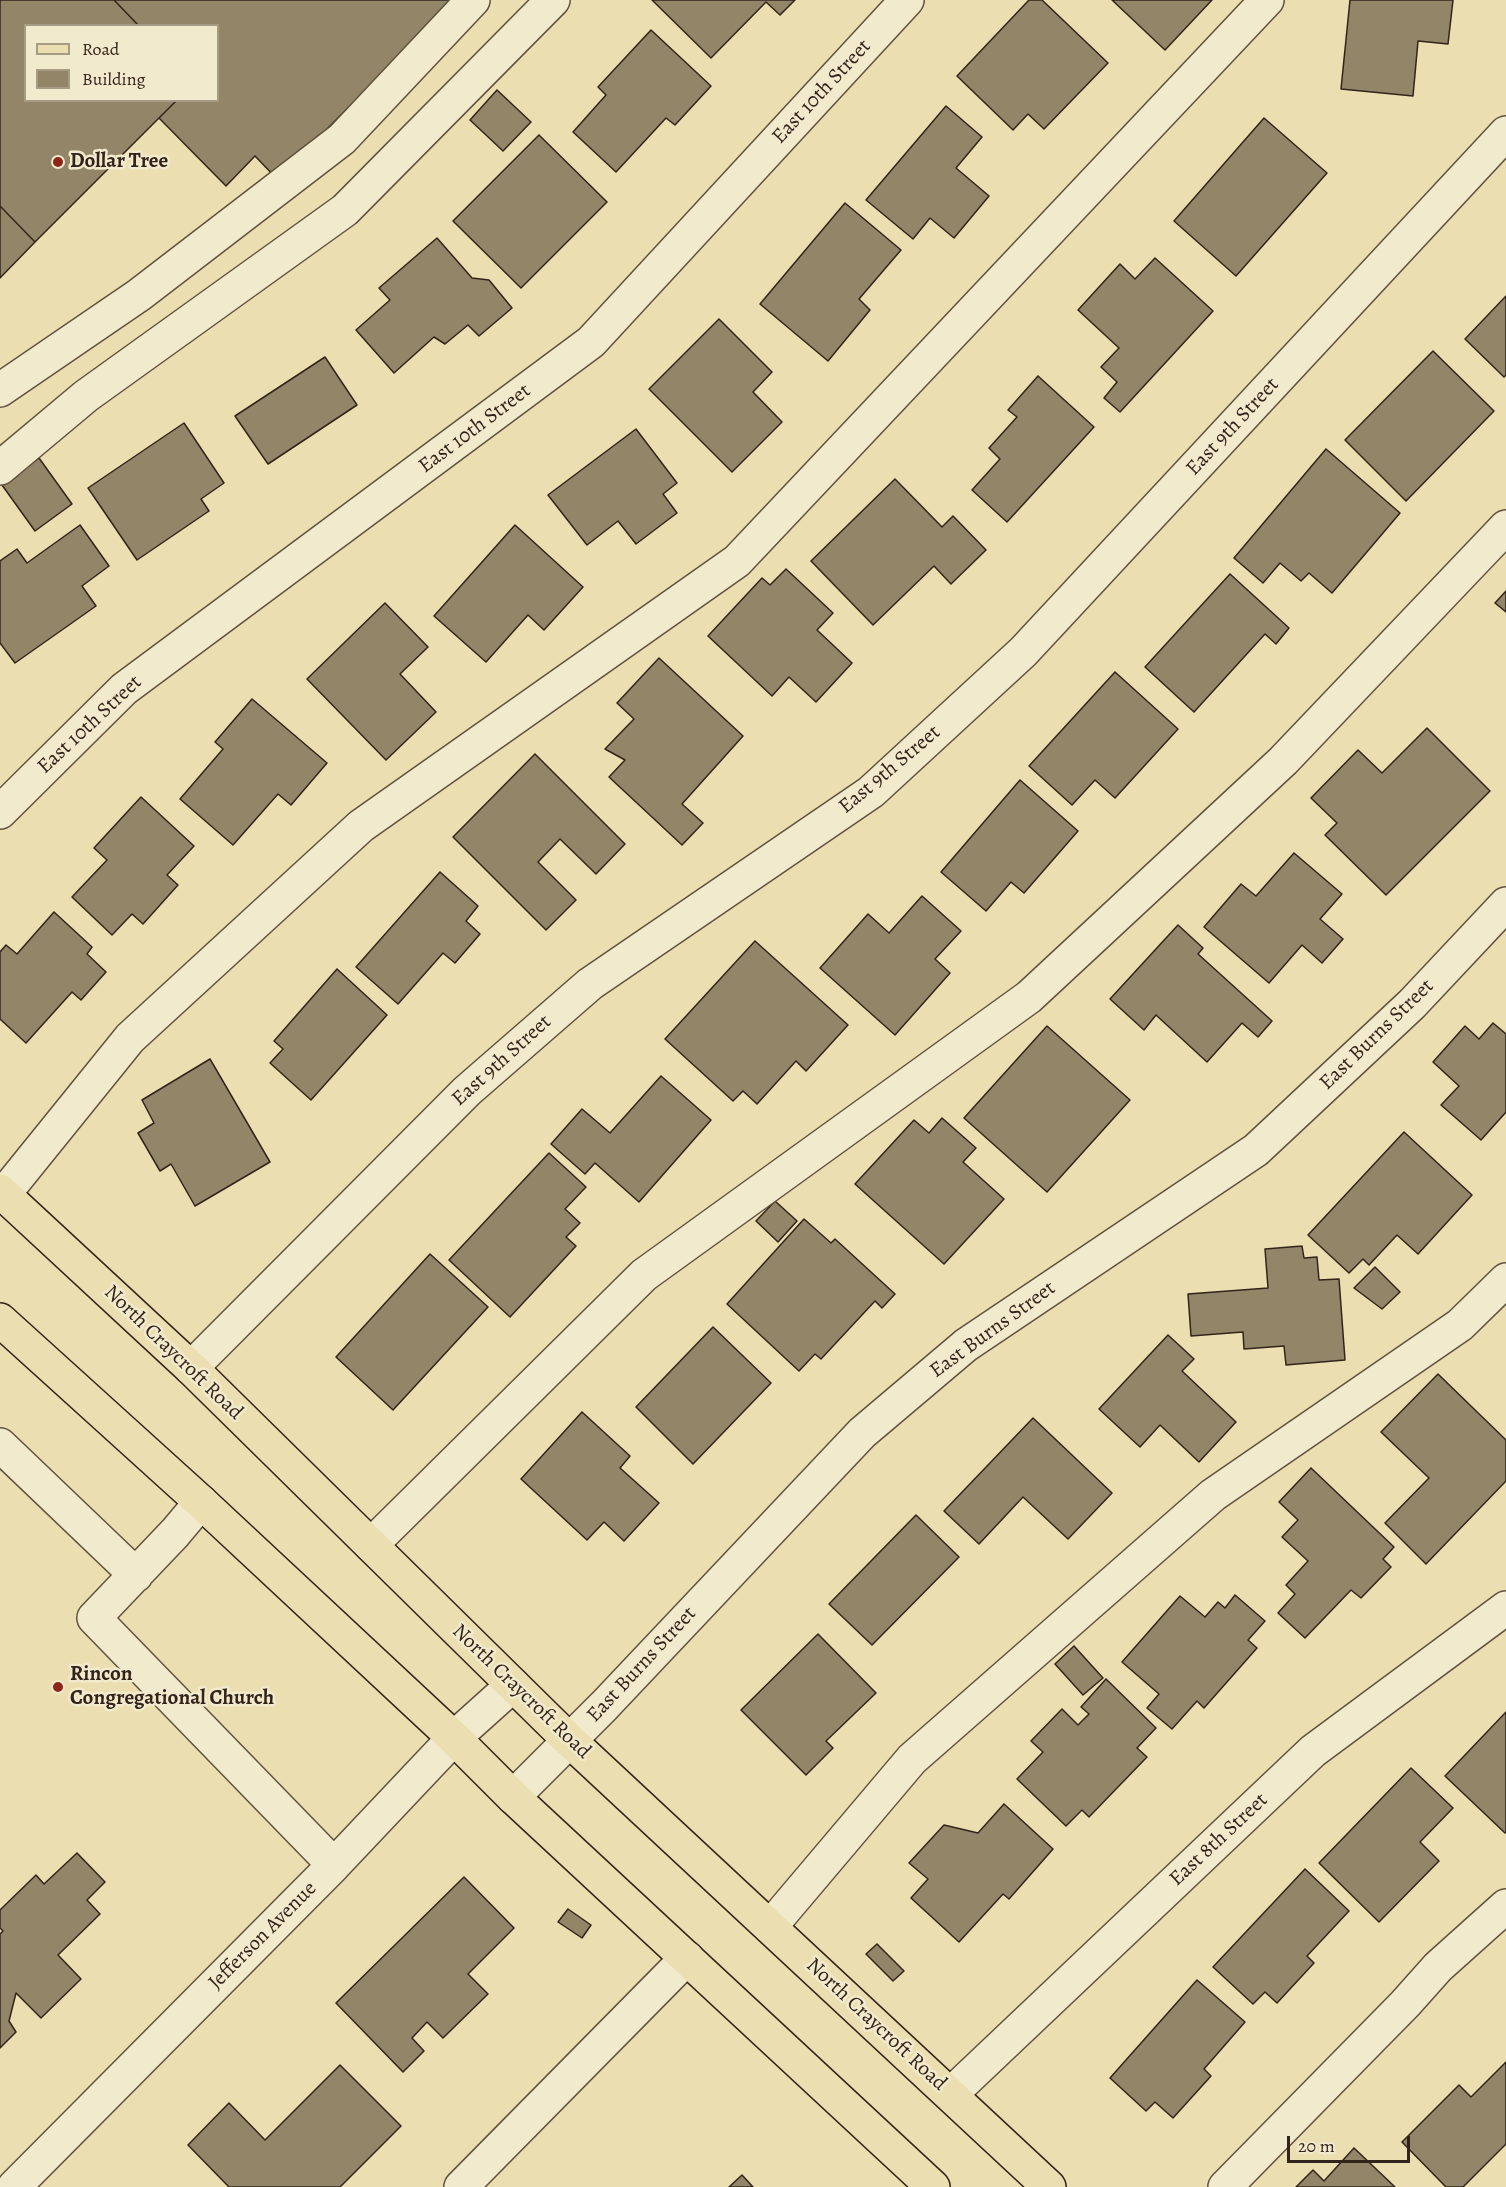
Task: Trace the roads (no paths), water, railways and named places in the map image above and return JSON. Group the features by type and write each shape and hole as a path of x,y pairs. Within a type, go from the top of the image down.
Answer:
{"main road":[{"name":"North Craycroft Road","path":"2,1192 191,1368 570,1741 1049,2187"},
{"path":"0,1320 201,1502 454,1738 513,1797 933,2187"}],"street":[{"path":"0,390 139,295 342,139 473,0"},
{"path":"0,468 86,396 345,210 553,0"},
{"name":"East 10th Street","path":"0,812 124,689 591,342 907,0"},
{"path":"2,1192 130,1038 361,826 737,561 1267,0"},
{"name":"East 9th Street","path":"191,1368 467,1091 590,984 872,792 1023,652 1506,133"},
{"path":"371,1545 644,1275 1029,997 1283,761 1506,527"},
{"name":"East Burns Street","path":"513,1797 570,1741 862,1433 966,1345 1256,1150 1412,1004 1506,904"},
{"path":"771,1927 912,1759 1213,1496 1460,1325 1506,1280"},
{"path":"0,1445 136,1575"},
{"path":"201,1502 94,1618 334,1865"},
{"name":"East 8th Street","path":"951,2094 1313,1751 1506,1608"},
{"name":"Jefferson Avenue","path":"14,2187 334,1865 454,1738 513,1685"},
{"path":"1225,2187 1405,2004 1438,1967 1506,1906"},
{"path":"461,2187 687,1958"}],"place":[{"name":"Dollar Tree","path":"58,162"},
{"name":"Rincon Congregational Church","path":"58,1687"}]}
